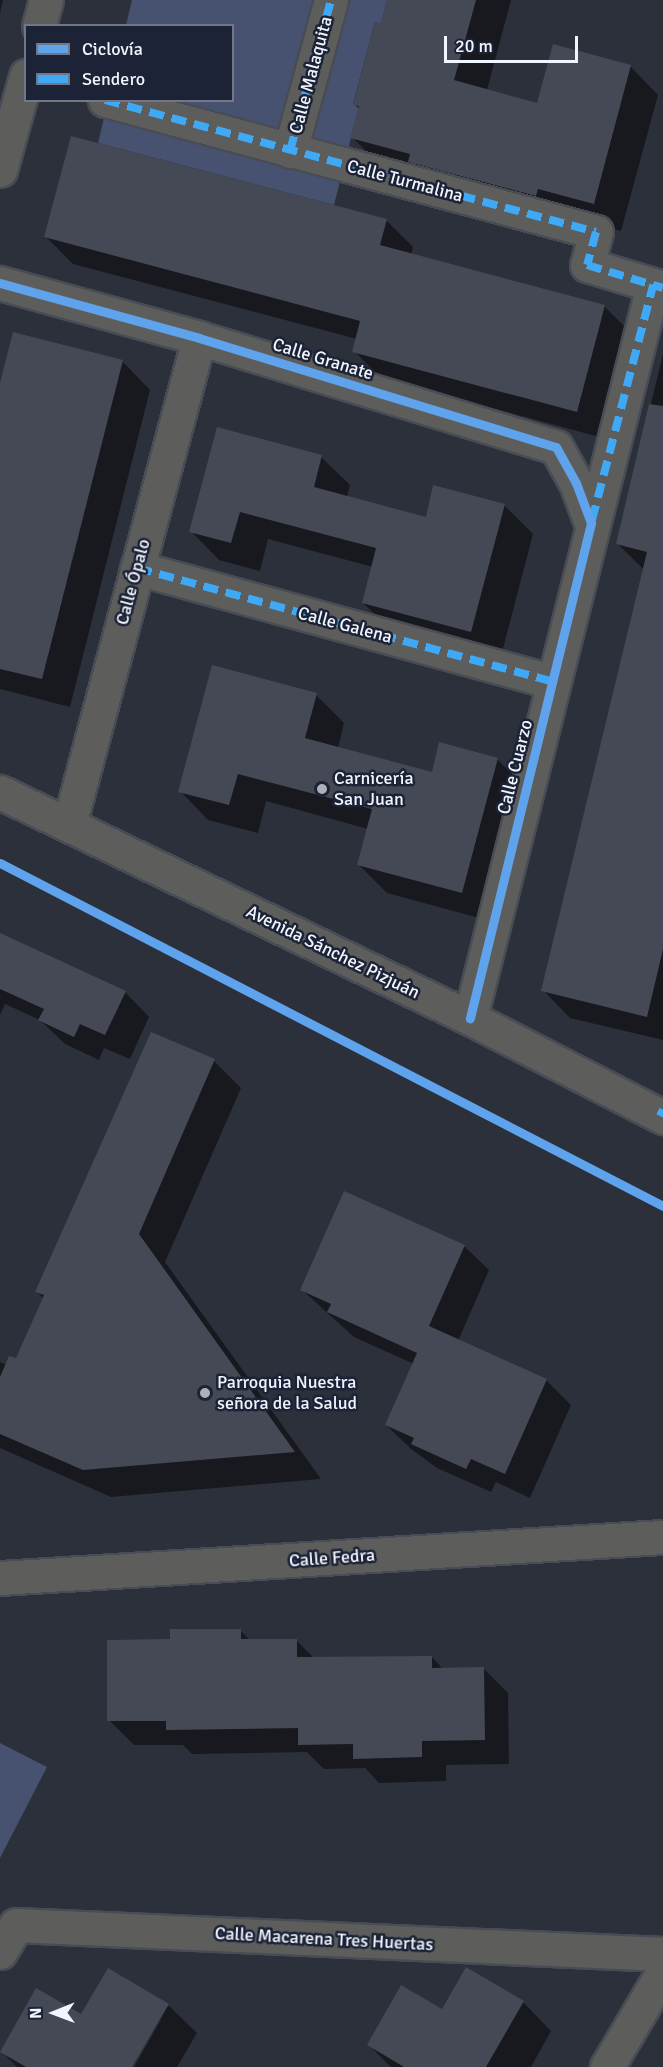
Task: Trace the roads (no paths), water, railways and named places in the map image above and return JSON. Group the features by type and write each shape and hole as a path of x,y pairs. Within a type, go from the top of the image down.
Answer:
{"street":[{"path":"40,24 46,0"},
{"name":"Calle Malaquita","path":"290,151 331,0"},
{"path":"0,170 24,82"},
{"name":"Calle Turmalina","path":"112,102 596,232 587,265 658,287"},
{"name":"Calle Granate","path":"0,283 199,338 556,447 576,483 591,523"},
{"name":"Calle Cuarzo","path":"470,1018 591,523 658,287"},
{"name":"Calle Ópalo","path":"69,825 199,338"},
{"name":"Calle Galena","path":"137,568 553,682"},
{"name":"Avenida Sánchez Pizjuán","path":"0,792 470,1018 662,1114"},
{"name":"Calle Fedra","path":"0,1578 663,1537"},
{"name":"Calle Macarena Tres Huertas","path":"0,1952 16,1924 663,1954"},
{"path":"608,2067 663,1972"}],"place":[{"name":"Carnicería San Juan","path":"322,789"},
{"name":"Parroquia Nuestra señora de la Salud","path":"205,1393"}]}
